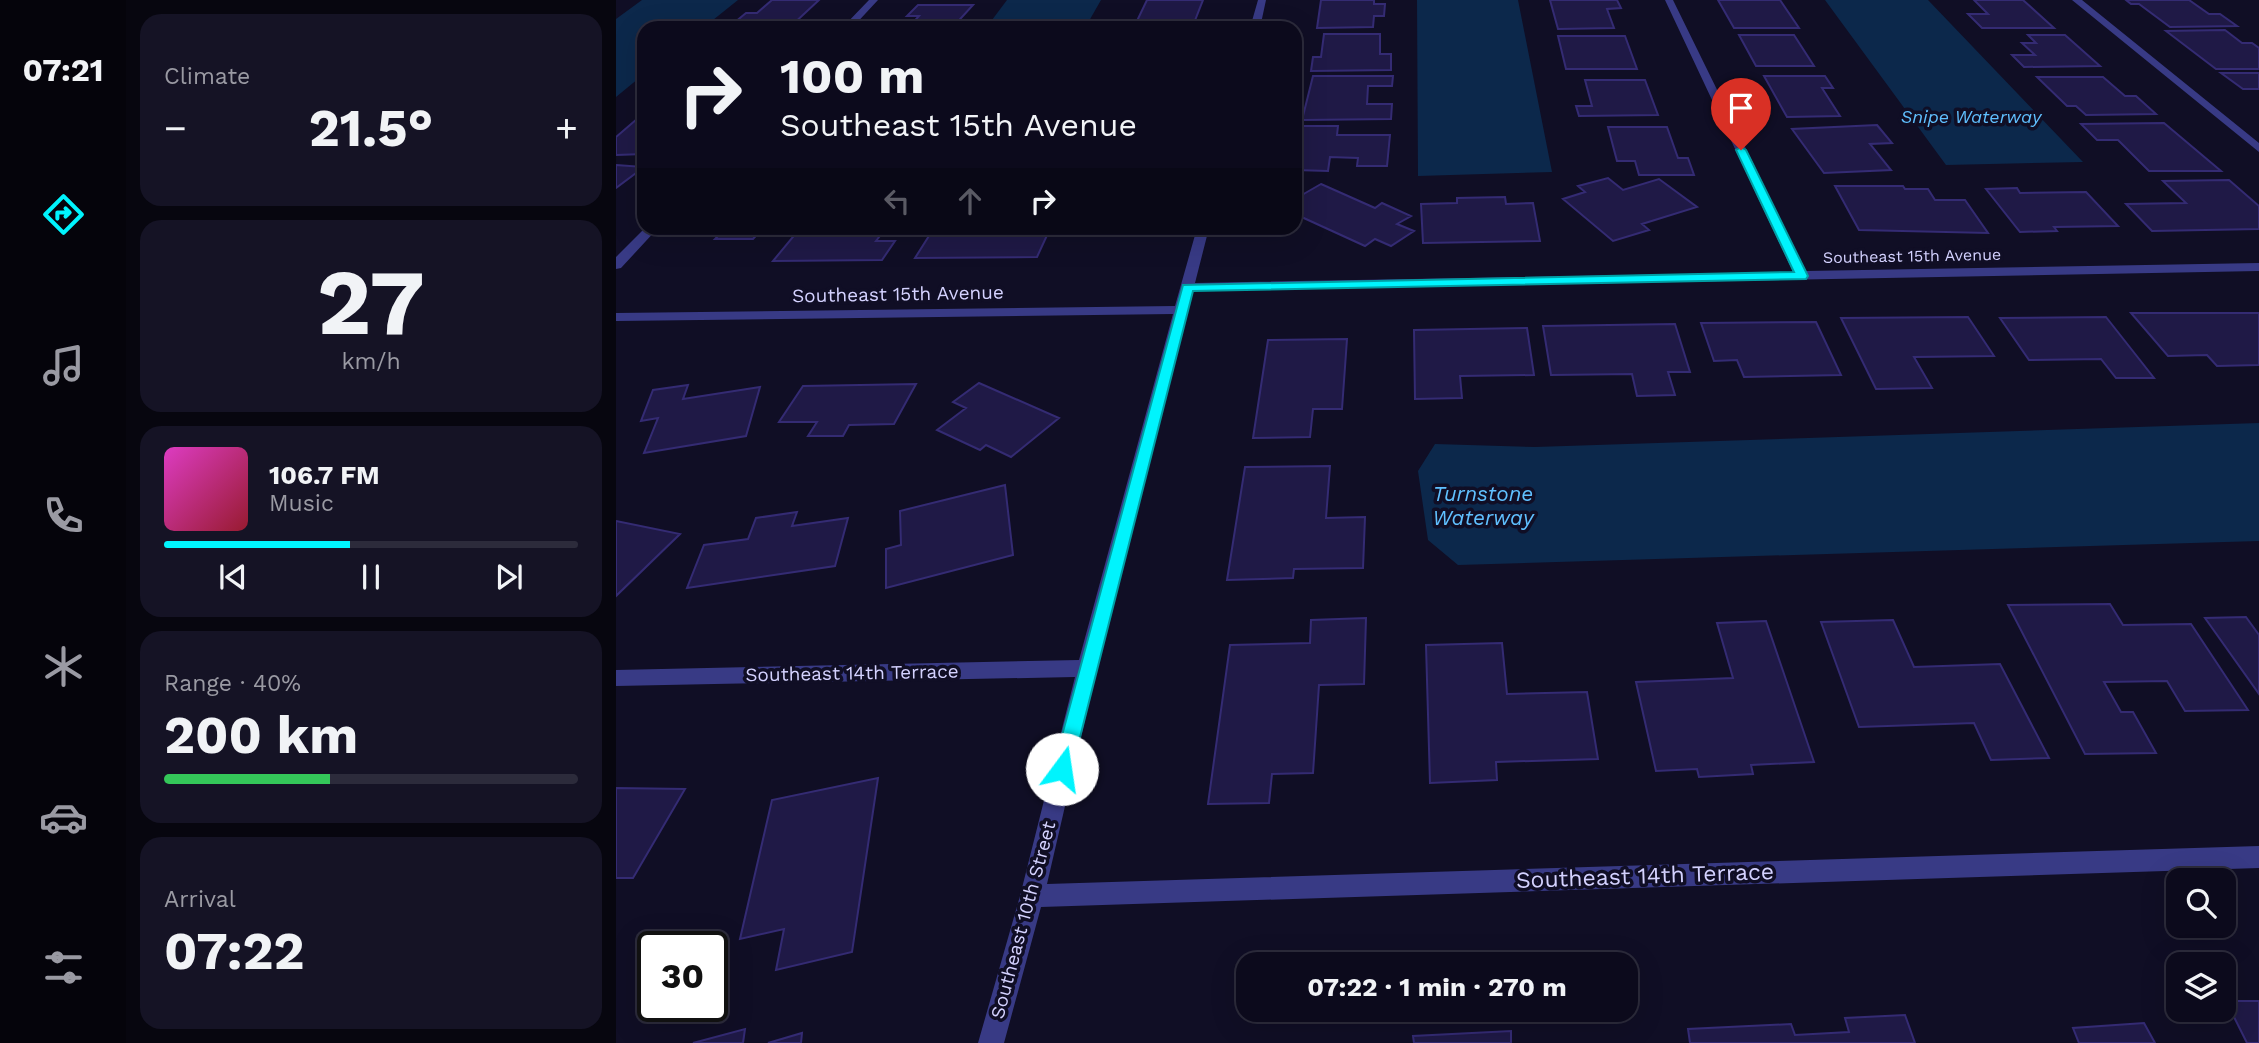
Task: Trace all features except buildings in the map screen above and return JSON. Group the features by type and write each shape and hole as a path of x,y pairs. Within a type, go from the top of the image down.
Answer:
{"street":[{"path":"854,21 874,0"},
{"path":"1257,21 1262,0"},
{"path":"1668,0 1802,276"},
{"path":"2076,0 2259,149"},
{"path":"616,265 645,235"},
{"name":"Southeast 10th Street","path":"990,1043 1032,896 1087,668 1201,235"},
{"name":"Southeast 15th Avenue","path":"1187,287 2259,267"},
{"name":"Southeast 15th Avenue","path":"616,317 1180,310"},
{"name":"Southeast 14th Terrace","path":"616,677 1087,668"},
{"name":"Southeast 14th Terrace","path":"1032,896 2259,857"}],"water":[{"path":"642,0 738,0 712,21 637,21 637,80 616,97 616,19"},
{"path":"1007,0 1101,0 1089,21 991,21"},
{"path":"1417,0 1518,0 1552,172 1418,176"},
{"name":"Snipe Waterway","path":"1825,0 1928,0 2083,162 1946,165"},
{"name":"Turnstone Waterway","path":"2259,423 2259,541 1458,565 1428,540 1418,471 1435,444 1535,447"}],"route":[{"path":"1062,769 1187,287 1802,276 1741,150"}]}
